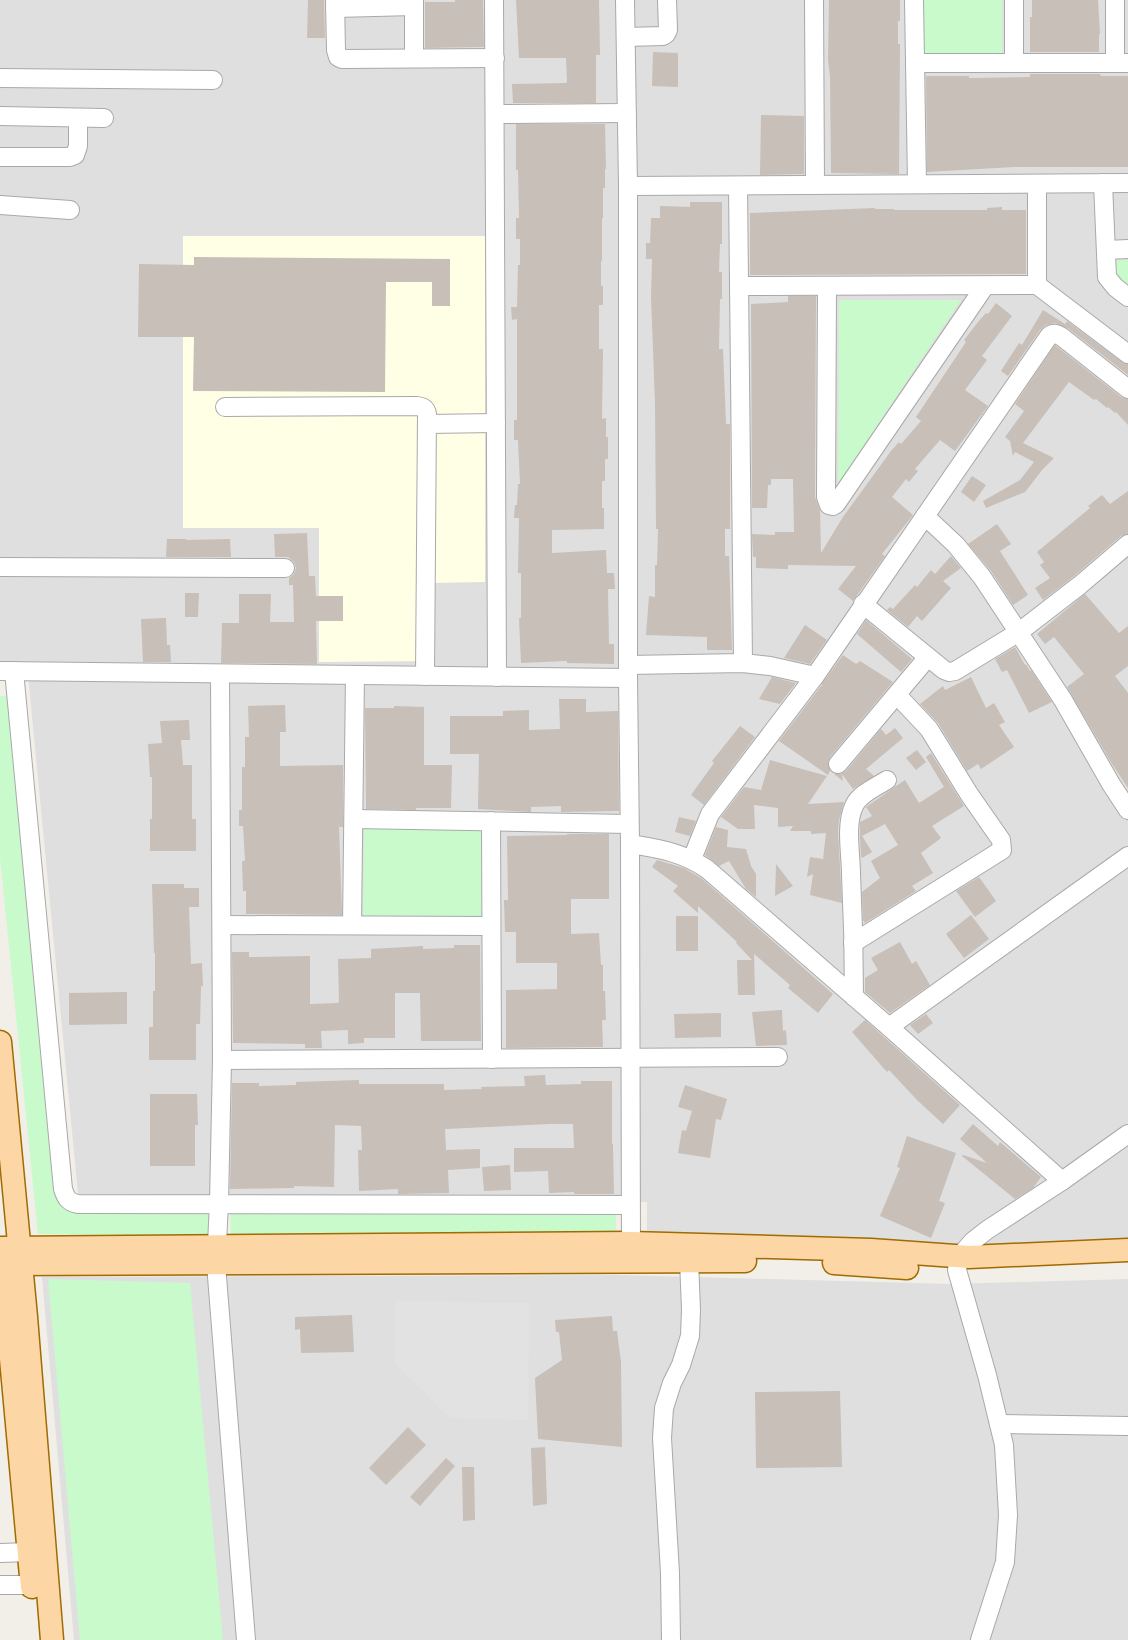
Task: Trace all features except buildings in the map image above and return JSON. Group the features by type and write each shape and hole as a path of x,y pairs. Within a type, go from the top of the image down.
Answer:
{"main road":[{"path":"0,1042 7,1259 37,1640"},
{"path":"7,1259 217,1255 853,1249 958,1263 969,1258 1128,1250"},
{"path":"631,1252 689,1260 1128,1263"},
{"path":"7,1259 52,1640"}],"street":[{"path":"494,0 496,677"},
{"path":"625,0 628,186 631,1252"},
{"path":"626,37 663,36 666,34 668,30 667,0"},
{"path":"814,0 816,185"},
{"path":"914,0 917,184"},
{"path":"1014,0 1014,63"},
{"path":"915,63 1121,63 1115,0"},
{"path":"414,58 414,3 335,4 338,57 342,59 495,58"},
{"path":"0,78 213,80"},
{"path":"495,114 627,112"},
{"path":"0,116 104,118"},
{"path":"0,157 70,157 75,155 78,146 78,118"},
{"path":"1103,183 1107,278 1115,288 1128,297"},
{"path":"628,186 1128,183"},
{"path":"1037,184 1037,285"},
{"path":"738,186 743,663"},
{"path":"0,206 70,210"},
{"path":"1106,250 1128,249"},
{"path":"739,286 1037,285 1128,354"},
{"path":"827,286 826,497 829,505 833,506 985,286"},
{"path":"692,859 710,814 815,676 1049,336 1057,334 1062,337 1128,390"},
{"path":"225,408 417,406 426,409 425,676"},
{"path":"427,424 496,423"},
{"path":"925,516 956,545 982,577 1063,700 1128,810"},
{"path":"863,604 944,670 949,672 955,671 1019,632 1080,585 1128,544"},
{"path":"0,567 285,568"},
{"path":"838,764 928,657"},
{"path":"630,1205 78,1204 72,1203 66,1198 63,1189 7,671 496,677 628,672 743,663 770,666 815,676"},
{"path":"220,674 222,1060 220,1203 217,1255 246,1640"},
{"path":"352,925 356,675"},
{"path":"853,943 1002,850 1001,840 969,794 929,729 897,695"},
{"path":"854,997 849,841 851,814 858,799 887,780"},
{"path":"354,819 629,824"},
{"path":"491,821 492,1059"},
{"path":"630,844 658,848 692,859 707,869 1062,1181"},
{"path":"889,1027 1128,856"},
{"path":"222,925 491,926"},
{"path":"222,1060 778,1057"},
{"path":"980,1640 1005,1562 1008,1515 1004,1445 958,1263 973,1241 987,1230 1062,1181 1128,1134"},
{"path":"671,1640 670,1573 662,1438 664,1408 690,1336 689,1260"},
{"path":"999,1424 1128,1426"},
{"path":"0,1553 29,1552"},
{"path":"0,1585 32,1585"}],"shaded area":[{"path":"0,0 1128,0 1128,1246 992,1253 647,1236 647,1202 78,1194 27,664 0,664"},
{"path":"183,236 485,236 485,582 432,583 432,661 319,662 319,528 183,528"},
{"path":"620,1275 950,1284 1128,1279 1128,1640 74,1640 42,1277"},
{"path":"395,1301 529,1303 528,1420 451,1418 394,1363"}],"green space":[{"path":"924,0 1002,0 1002,53 924,53"},
{"path":"1110,260 1128,260 1128,289 1111,278"},
{"path":"839,300 961,300 838,484"},
{"path":"22,695 70,1209 215,1210 217,1236 38,1234 0,858 0,696"},
{"path":"364,827 482,828 482,917 363,916"},
{"path":"230,1209 616,1212 616,1233 231,1236"},
{"path":"48,1279 190,1283 223,1640 80,1640"}]}
